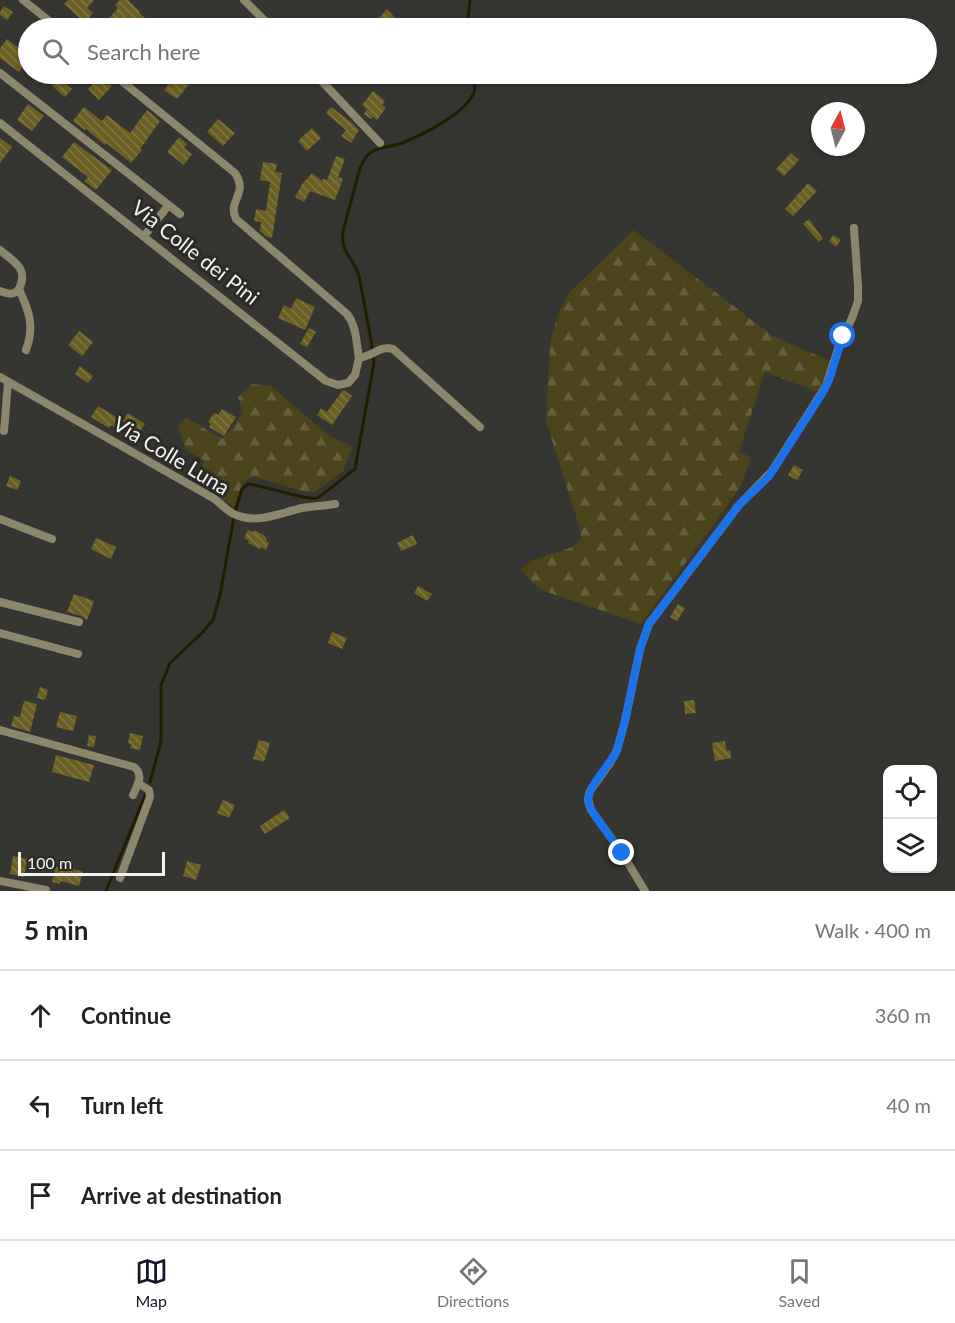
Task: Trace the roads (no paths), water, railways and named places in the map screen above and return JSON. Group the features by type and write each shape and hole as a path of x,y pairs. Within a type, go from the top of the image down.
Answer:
{"street":[{"path":"23,0 46,18"},
{"path":"244,0 262,18"},
{"path":"0,73 180,214"},
{"path":"125,84 235,173 241,185 233,212 236,219 347,314 368,356 387,348 395,350 480,426"},
{"path":"324,84 380,143"},
{"name":"Via Colle dei Pini","path":"0,123 329,382 338,385 348,383 368,356"},
{"path":"144,236 168,206"},
{"path":"645,891 622,853 591,810 588,799 590,791 617,750 640,649 649,624 739,505 772,471 826,386 858,300 854,228"},
{"path":"0,250 21,269 23,280 17,292 10,294 0,291"},
{"path":"20,289 31,320 31,337 26,350"},
{"path":"4,380 4,431"},
{"name":"Via Colle Luna","path":"4,380 213,498 236,516 259,518 303,508 335,504"},
{"path":"0,519 52,539"},
{"path":"0,602 79,622"},
{"path":"0,633 78,654"},
{"path":"0,730 134,767 139,772 134,795"},
{"path":"120,878 150,796 149,790 138,783"},
{"path":"0,881 46,890"}],"waterway":[{"path":"468,18 470,0"},
{"path":"235,512 242,489 248,484 317,498 355,469 374,363 359,276 343,245 343,231 360,168 372,151 421,135 463,108 474,92 475,84"},
{"path":"150,782 161,741 161,685 170,663 213,620 220,595 234,517"},
{"path":"106,891 146,793"}]}
